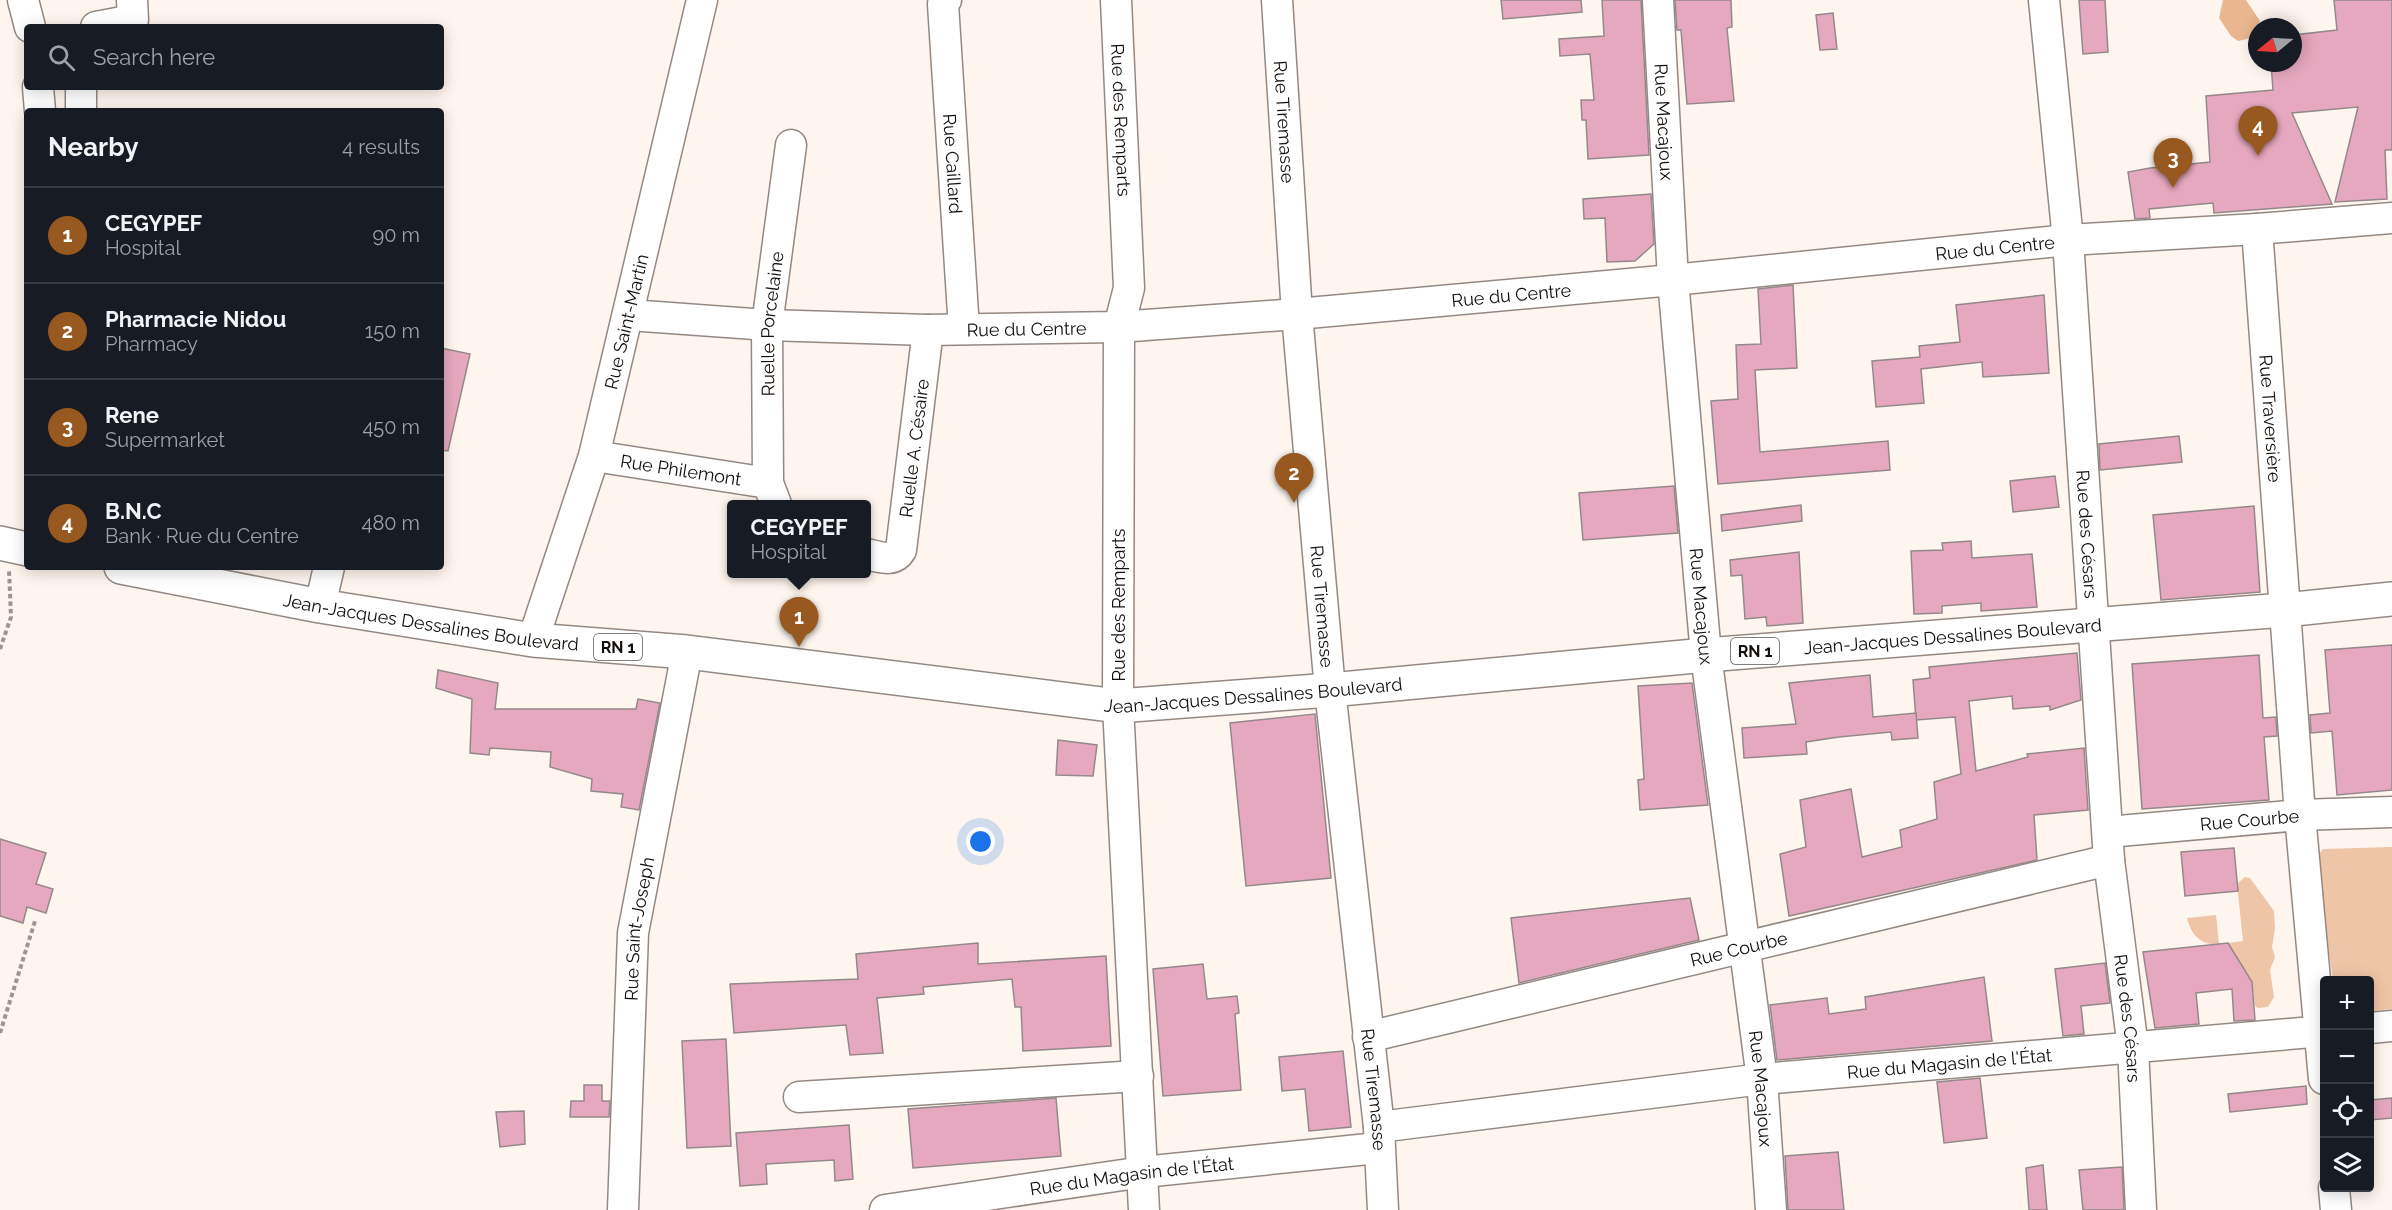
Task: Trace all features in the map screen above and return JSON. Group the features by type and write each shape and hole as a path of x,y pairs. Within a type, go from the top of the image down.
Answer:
{"main road":[{"name":"Jean-Jacques Dessalines Boulevard","path":"136,570 320,606 533,640 687,652 1118,706 1330,690 1706,654 2284,610 2392,599"}],"street":[{"path":"23,0 29,24"},
{"path":"112,24 133,20 132,0"},
{"name":"Rue Saint-Martin","path":"533,640 594,456 702,0"},
{"name":"Rue Caillard","path":"946,0 943,4 964,329"},
{"name":"Rue des Remparts","path":"1116,0 1129,288 1119,327 1118,706 1144,1210"},
{"name":"Rue Tiremasse","path":"1277,0 1297,314 1330,690 1368,1037 1383,1210"},
{"name":"Rue Macajoux","path":"1658,0 1673,280 1706,654 1762,1078 1771,1210"},
{"name":"Rue des Césars","path":"2044,0 2068,240 2108,846 2133,1048 2141,1210"},
{"path":"38,90 40,108"},
{"path":"81,90 81,108"},
{"name":"Ruelle Porcelaine","path":"772,494 767,325 791,145"},
{"name":"Rue du Centre","path":"629,315 767,325 928,330 1119,327 1297,314 1673,280 2068,240 2257,229 2392,218"},
{"name":"Rue Traversière","path":"2257,229 2300,815 2322,1030"},
{"name":"Ruelle A. Césaire","path":"878,557 897,557 902,550 928,330"},
{"name":"Rue Philemont","path":"594,456 772,494"},
{"path":"320,606 328,570"},
{"name":"Rue Saint-Joseph","path":"623,1210 633,933 687,652"},
{"name":"Rue Courbe","path":"1368,1037 1744,947 2108,846 2300,815 2392,812"},
{"path":"2374,1028 2392,1026"},
{"name":"Rue du Magasin de l'État","path":"885,1210 946,1206 1143,1172 1378,1138 1577,1103 1762,1078 2320,1031"},
{"path":"799,1097 1138,1076"},
{"path":"2334,1192 2336,1210"}],"path":[{"path":"0,649 11,617 12,545"},
{"path":"0,1033 35,921"}],"shaded area":[{"path":"2223,0 2246,0 2258,18 2248,18 2248,38 2238,41 2231,36 2219,18"},
{"path":"2392,847 2392,1009 2374,1011 2374,976 2332,976 2325,927 2319,854 2323,849"},
{"path":"2245,877 2250,878 2274,911 2275,928 2272,947 2275,957 2270,970 2274,997 2268,1007 2255,1006 2252,982 2228,943 2243,941 2237,884"},
{"path":"2216,915 2219,944 2202,941 2191,930 2187,918"}],"building":[{"path":"1501,0 1581,0 1582,12 1503,19"},
{"path":"1602,0 1641,0 1649,155 1588,159 1586,120 1582,120 1581,100 1594,100 1590,54 1560,56 1559,39 1604,36"},
{"path":"1675,0 1731,0 1732,27 1727,28 1734,101 1687,104 1681,30 1677,30"},
{"path":"2079,0 2105,0 2108,52 2083,54"},
{"path":"2334,0 2392,0 2392,150 2385,150 2387,199 2335,202 2358,107 2292,113 2332,204 2214,213 2213,203 2149,209 2150,218 2135,219 2128,172 2210,162 2206,96 2273,90 2272,72 2302,72 2302,34 2337,30"},
{"path":"1833,13 1837,49 1820,50 1816,15"},
{"path":"1651,194 1654,244 1635,261 1607,262 1605,218 1584,219 1583,199"},
{"path":"1793,285 1797,368 1755,370 1760,452 1888,441 1890,470 1718,484 1711,401 1738,399 1736,345 1761,344 1758,289"},
{"path":"2044,295 2049,373 1983,377 1982,362 1921,369 1924,403 1876,407 1872,361 1920,357 1919,346 1960,342 1956,305"},
{"path":"444,349 470,354 448,451 444,450"},
{"path":"2179,436 2182,462 2100,470 2099,444"},
{"path":"2055,476 2059,507 2013,512 2010,481"},
{"path":"1674,486 1678,533 1583,540 1579,493"},
{"path":"1801,505 1802,521 1722,531 1721,515"},
{"path":"2254,506 2260,592 2161,600 2153,515"},
{"path":"1971,541 1972,558 2032,554 2037,607 1981,611 1981,603 1942,606 1942,613 1914,614 1911,551 1943,550 1942,543"},
{"path":"1799,552 1803,623 1767,626 1766,617 1745,619 1742,575 1731,576 1730,560"},
{"path":"2392,645 2392,790 2337,795 2332,731 2311,733 2310,715 2330,713 2325,650"},
{"path":"2077,653 2081,700 2050,710 2050,706 2013,709 2012,696 1969,701 1976,771 2028,757 2027,754 2084,748 2088,810 2034,815 2037,860 1789,916 1780,854 1806,847 1800,800 1851,789 1862,857 1902,847 1900,830 1937,819 1934,782 1961,774 1955,717 1916,720 1913,680 1930,678 1929,667"},
{"path":"2259,655 2263,718 2276,717 2277,736 2264,737 2269,800 2142,809 2132,664"},
{"path":"438,670 498,683 495,709 636,709 638,699 660,703 639,810 621,807 623,794 591,791 592,779 550,767 551,752 490,748 489,755 470,753 472,699 436,688"},
{"path":"1870,675 1873,717 1916,713 1918,738 1892,740 1891,732 1839,737 1806,742 1807,754 1744,758 1742,728 1796,724 1789,683"},
{"path":"1692,683 1708,805 1640,810 1638,780 1644,779 1638,686"},
{"path":"1315,714 1331,878 1246,886 1230,723"},
{"path":"1058,740 1097,745 1093,776 1056,775"},
{"path":"0,839 46,853 36,884 53,889 46,913 27,907 23,923 0,916"},
{"path":"2234,848 2238,891 2185,896 2181,852"},
{"path":"1690,898 1699,940 1519,983 1511,918"},
{"path":"978,943 978,964 1106,956 1111,1046 1023,1051 1021,1007 1015,1007 1012,979 923,987 924,994 877,998 883,1053 850,1055 846,1025 734,1033 730,984 858,979 856,954"},
{"path":"2228,943 2252,982 2255,1020 2234,1021 2232,989 2196,993 2199,1024 2155,1028 2143,952"},
{"path":"2105,963 2110,1003 2081,1006 2084,1034 2063,1036 2055,969"},
{"path":"1203,964 1207,999 1237,996 1239,1013 1235,1014 1241,1090 1163,1096 1153,969"},
{"path":"1984,977 1992,1041 1777,1060 1770,1005 1827,998 1829,1014 1866,1009 1865,997"},
{"path":"726,1039 731,1146 687,1148 682,1041"},
{"path":"1343,1051 1351,1127 1309,1131 1305,1089 1282,1091 1279,1057"},
{"path":"1980,1078 1987,1138 1944,1143 1937,1082"},
{"path":"584,1085 602,1085 602,1101 610,1101 609,1117 570,1117 571,1101 584,1101"},
{"path":"2306,1086 2307,1104 2230,1112 2228,1094"},
{"path":"1056,1098 1061,1156 913,1168 908,1109"},
{"path":"2392,1098 2392,1118 2374,1120 2374,1100"},
{"path":"524,1111 525,1144 500,1147 496,1112"},
{"path":"849,1125 853,1179 835,1181 834,1160 766,1164 767,1184 740,1186 736,1133"},
{"path":"1838,1152 1844,1210 1788,1210 1785,1156"},
{"path":"2043,1165 2047,1210 2029,1210 2026,1168"},
{"path":"2122,1167 2124,1210 2083,1210 2079,1170"}],"place":[{"name":"B.N.C","path":"2258,156"},
{"name":"Rene","path":"2173,188"},
{"name":"Pharmacie Nidou","path":"1294,503"},
{"name":"CEGYPEF","path":"799,647"}]}
